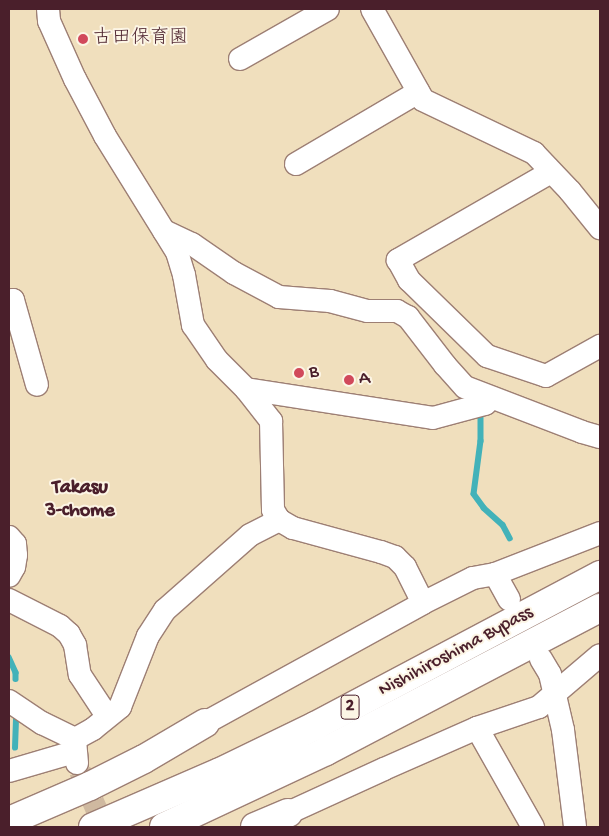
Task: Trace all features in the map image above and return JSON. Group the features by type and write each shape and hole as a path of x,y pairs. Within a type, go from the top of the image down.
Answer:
{"highway":[{"name":"Nishihiroshima Bypass","path":"93,827 220,772 315,726 600,576"},
{"name":"Nishihiroshima Bypass","path":"164,827 326,751 600,608"},
{"path":"9,820 90,786 144,759 206,723"},
{"path":"254,827 283,820"}],"street":[{"path":"48,9 50,21 75,79 105,136 177,252 193,325 217,360 246,389 271,421 273,510 279,520 293,528 395,557 405,567 423,603"},
{"path":"240,60 328,9"},
{"path":"372,9 424,100 534,153 600,228"},
{"path":"296,164 418,92"},
{"path":"552,172 398,260 409,280 486,356 546,376 600,346"},
{"path":"164,231 192,244 234,273 279,297 330,301 368,311 398,311 408,317 445,365 465,387 582,432 600,436"},
{"path":"9,301 13,300 37,384"},
{"path":"246,389 433,418 485,404 492,398"},
{"path":"9,771 75,751 93,730 120,707 148,636 165,610 250,535 279,520"},
{"path":"206,723 423,603 473,578 495,574 600,532"},
{"path":"9,536 15,544 16,555 14,567 9,576"},
{"path":"495,574 509,600"},
{"path":"9,600 60,626 69,634 75,645 80,675 108,716"},
{"path":"283,820 477,728 539,707 600,655"},
{"path":"541,659 550,674 564,730 575,827"},
{"path":"9,701 42,723 75,751"},
{"path":"477,728 532,827"}],"waterway":[{"path":"481,415 481,441 474,494 484,508 503,525 510,538"},
{"path":"9,657 16,673 16,679"},
{"path":"15,748 16,718"}],"tunnel":[{"path":"80,771 104,827"}],"place":[{"name":"古田保育園","path":"83,39"},
{"name":"B","path":"299,373"},
{"name":"A","path":"349,380"}],"district":[{"name":"Takasu 3-chome","path":"80,500"}]}
